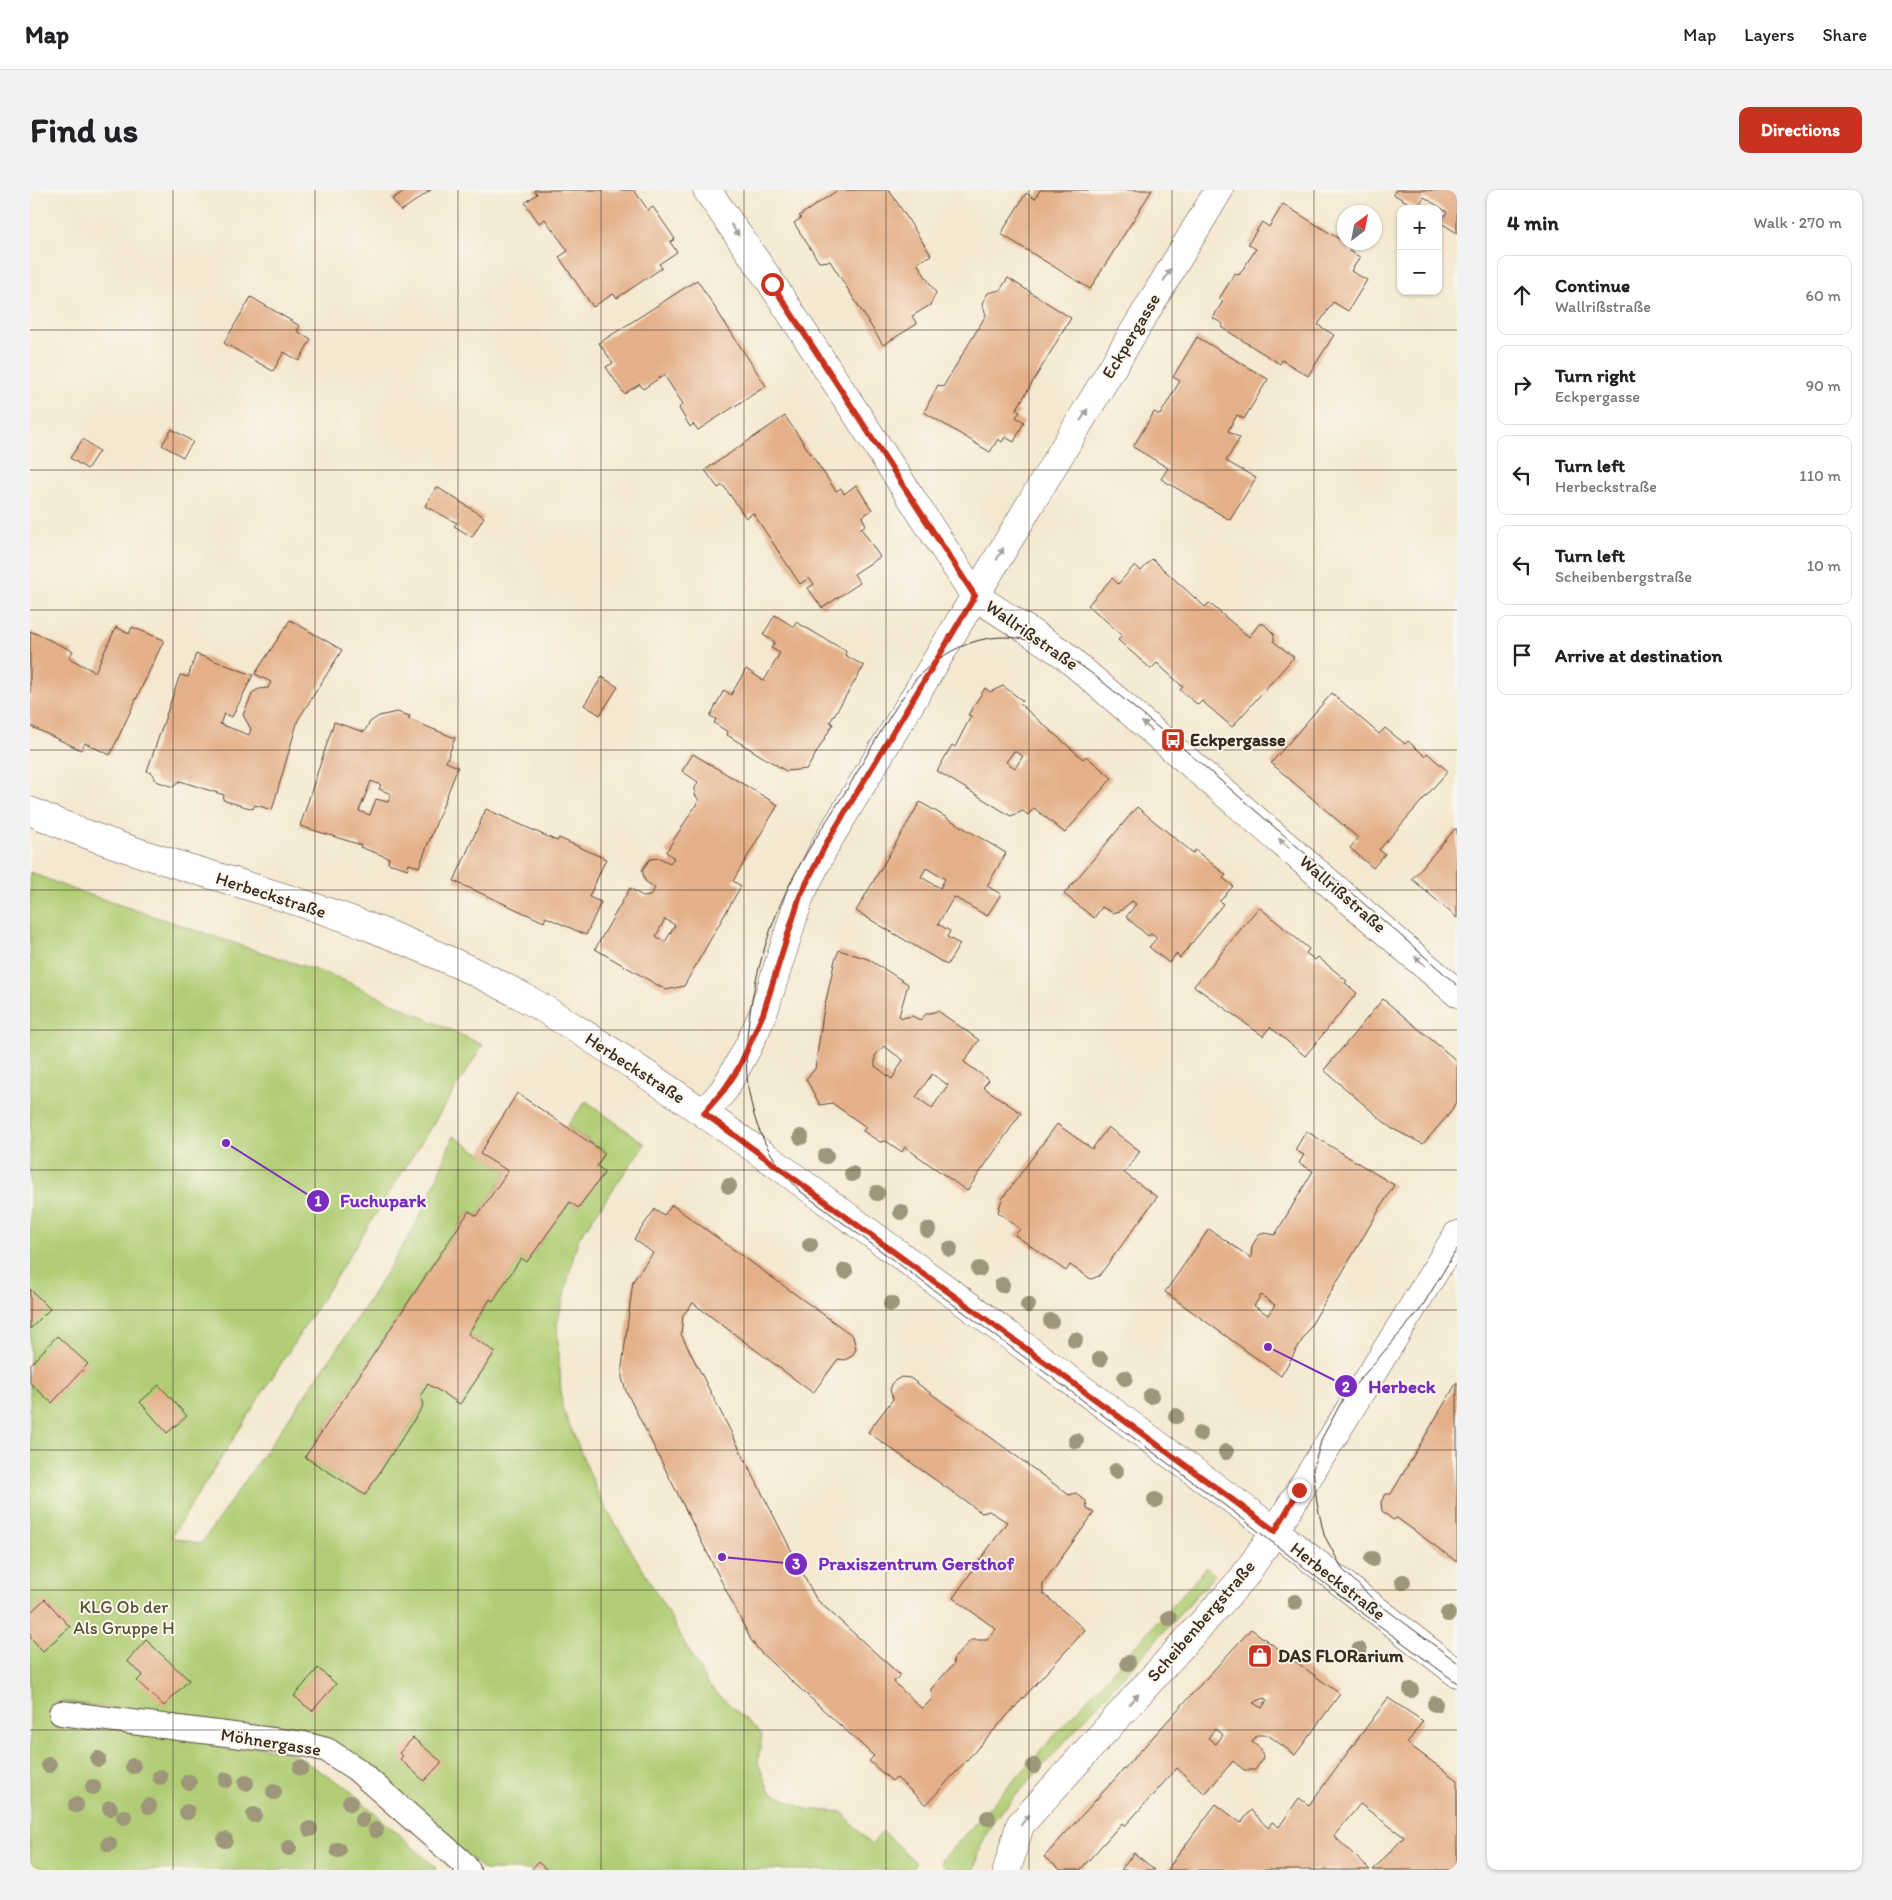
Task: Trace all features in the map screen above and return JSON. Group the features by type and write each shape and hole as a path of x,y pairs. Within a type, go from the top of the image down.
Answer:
{"street":[{"name":"Wallrißstraße","path":"707,190 772,284 975,596 1062,653 1457,993"},
{"name":"Eckpergasse","path":"704,1113 724,1090 738,1069 747,1050 763,1014 800,896 826,844 1218,190"},
{"name":"Herbeckstraße","path":"30,811 84,833 366,926 484,977 534,1003 704,1113 1275,1531 1457,1673"},
{"name":"Scheibenbergstraße","path":"1010,1868 1020,1824 1243,1578 1275,1531 1457,1235"}],"lane":[{"name":"Möhnergasse","path":"61,1713 304,1744 327,1750 356,1769 462,1862 468,1870"}],"green space":[{"name":"KLG Ob der Als Gruppe H","path":"30,872 69,888 339,978 483,1045 171,1537 201,1544 343,1340 410,1235 430,1196 453,1136 508,1171 477,1216 469,1211 305,1457 365,1495 423,1406 421,1395 428,1384 461,1404 495,1352 468,1334 490,1299 493,1300 521,1258 527,1262 570,1202 578,1208 604,1172 597,1166 605,1153 567,1126 586,1101 645,1144 578,1239 557,1324 562,1407 600,1498 659,1597 708,1685 762,1734 758,1762 769,1791 806,1809 842,1812 871,1845 883,1831 916,1863 911,1870 484,1870 351,1756 240,1729 62,1701 292,1754 346,1787 435,1867 436,1870 30,1870"},
{"path":"1207,1567 1215,1575 994,1820 981,1845 975,1870 949,1870 940,1862"}],"building":[{"path":"406,190 431,190 401,211 392,199"},
{"path":"534,190 634,190 648,210 653,207 675,239 670,242 677,252 659,264 662,268 617,298 613,294 593,307 559,257 568,251 545,219 539,223 525,203 537,194"},
{"path":"838,190 889,190 931,255 917,263 936,293 930,305 912,316 917,324 883,345 830,261 819,262 794,223 801,218 799,216"},
{"path":"1040,190 1152,190 1090,289 1001,234 1026,193 1035,199"},
{"path":"1396,190 1457,190 1457,233 1442,224 1447,212 1442,209 1442,205 1436,205 1424,197 1419,205 1412,205 1393,194"},
{"path":"1283,204 1337,238 1337,250 1350,250 1360,257 1351,271 1367,280 1348,311 1333,302 1318,325 1334,335 1308,376 1282,360 1280,364 1221,327 1223,324 1213,318 1223,301 1219,299 1235,273 1239,275 1256,249 1248,244 1262,222 1269,227"},
{"path":"1008,278 1071,318 1016,410 1020,412 1016,417 1024,422 1014,442 1005,437 1002,442 998,439 990,452 924,412 938,385 943,387 986,315 982,303 988,293 1000,290"},
{"path":"697,280 766,386 698,430 693,424 690,427 679,408 683,404 664,375 643,389 640,384 624,394 606,367 613,363 599,343"},
{"path":"251,297 300,326 297,331 311,339 299,361 284,352 273,371 224,343"},
{"path":"1197,337 1268,379 1244,419 1237,415 1228,431 1240,438 1226,461 1256,478 1230,520 1161,479 1168,468 1133,447 1154,412 1160,415 1180,381 1173,377"},
{"path":"785,416 836,491 841,488 844,494 856,485 872,510 862,517 866,525 861,528 880,557 854,574 860,583 822,608 808,588 814,584 809,578 800,584 753,513 746,518 723,485 718,488 705,470"},
{"path":"172,429 193,442 183,457 162,445"},
{"path":"83,439 99,451 87,469 70,458"},
{"path":"437,487 484,517 472,537 454,526 457,523 425,506"},
{"path":"1152,559 1205,607 1209,603 1249,637 1259,624 1264,624 1274,634 1274,642 1294,657 1232,727 1202,701 1198,705 1180,690 1183,687 1157,663 1151,669 1118,640 1122,635 1088,605 1112,578 1118,584 1135,565 1141,571"},
{"path":"775,615 794,627 796,622 846,651 845,655 864,666 830,722 833,724 807,769 786,771 727,735 728,732 714,723 716,719 710,716 724,690 731,695 746,669 764,681 780,653 771,648 775,642 763,635"},
{"path":"290,620 342,650 298,720 272,810 255,805 253,809 223,800 224,795 180,781 173,787 156,781 153,774 147,771 180,675 188,677 196,654 253,675 232,717 224,714 220,724 249,735 251,729 243,715 253,692 268,688 271,682 255,674"},
{"path":"116,627 129,634 132,627 164,640 110,755 85,743 81,750 30,726 30,631 73,651 69,658 95,672"},
{"path":"602,677 618,687 600,715 584,705"},
{"path":"1003,686 1023,701 1020,704 1083,759 1086,756 1112,778 1065,833 1034,808 1028,815 1023,811 1011,816 937,771 952,745 955,747 971,716 968,715 985,688 990,692","holes":["1014,751 1023,756 1015,768 1006,762"]},
{"path":"1332,693 1379,734 1385,728 1405,744 1408,741 1425,756 1427,753 1448,771 1379,850 1385,854 1373,868 1350,848 1358,838 1271,763"},
{"path":"397,712 410,716 408,719 455,738 446,762 458,767 419,867 409,864 408,869 388,863 389,858 360,847 361,845 300,826 334,722 364,732 370,722 379,716","holes":["371,781 381,785 379,789 391,794 388,802 376,799 370,815 359,811"]},
{"path":"693,754 778,805 733,881 741,886 684,986 666,990 595,949 630,888 644,897 650,896 655,888 645,881 642,870 650,859 660,858 670,863 674,858 666,852 699,800 695,795 695,788 698,782 682,771","holes":["665,919 675,925 665,942 656,936"]},
{"path":"920,802 1006,853 987,886 1001,894 987,916 954,897 938,924 950,931 947,937 960,944 947,965 856,911","holes":["926,868 945,879 940,888 921,877"]},
{"path":"1137,807 1193,853 1195,850 1226,875 1223,878 1233,886 1220,901 1223,904 1180,958 1176,954 1169,963 1149,947 1157,938 1151,934 1148,936 1126,917 1136,904 1132,901 1120,911 1113,913 1102,907 1094,918 1064,894"},
{"path":"486,809 557,841 559,838 606,859 589,897 601,902 586,935 546,917 544,922 454,881"},
{"path":"1457,829 1457,918 1412,879"},
{"path":"1259,907 1309,949 1306,953 1315,960 1318,957 1347,981 1345,983 1357,993 1305,1056 1270,1027 1263,1036 1194,986"},
{"path":"839,950 868,959 908,984 899,1016 902,1018 912,1016 920,1020 926,1014 938,1011 979,1040 964,1062 989,1080 983,1087 1021,1113 967,1191 905,1147 902,1152 886,1141 880,1142 863,1131 866,1127 832,1103 820,1105 806,1079 815,1069 823,1014","holes":["884,1046 903,1060 892,1079 875,1066 875,1056","932,1074 948,1085 932,1108 916,1097"]},
{"path":"1383,999 1457,1061 1457,1100 1450,1113 1423,1144 1391,1128 1324,1070"},
{"path":"517,1093 605,1153 597,1166 605,1172 578,1208 570,1202 527,1262 521,1258 493,1301 490,1299 468,1334 495,1352 460,1404 428,1384 421,1395 423,1406 365,1495 305,1457 469,1211 477,1216 508,1171 480,1154"},
{"path":"1057,1124 1092,1149 1108,1127 1140,1151 1124,1173 1157,1197 1099,1276 1091,1279 1070,1265 1066,1271 1015,1235 1020,1229 998,1212 1002,1199"},
{"path":"1306,1131 1394,1185 1281,1376 1165,1292 1209,1229 1251,1258 1252,1246 1259,1235 1265,1233 1275,1235 1313,1171 1299,1163 1304,1155 1295,1150","holes":["1261,1295 1275,1305 1268,1315 1254,1306"]},
{"path":"672,1205 853,1336 856,1349 852,1356 845,1360 838,1359 813,1393 693,1303 683,1315 681,1334 816,1599 900,1675 894,1682 922,1709 932,1699 931,1689 954,1664 953,1659 971,1640 987,1640 996,1629 953,1598 1007,1522 989,1511 982,1513 868,1432 893,1399 890,1390 893,1382 901,1377 910,1378 1069,1495 1076,1493 1086,1501 1087,1509 1094,1513 1043,1583 1043,1593 1085,1630 926,1805 897,1778 892,1781 869,1761 874,1756 761,1653 751,1640 626,1391 622,1378 622,1367 633,1281 653,1253 634,1239 655,1209 664,1215"},
{"path":"30,1289 50,1309 30,1329"},
{"path":"57,1336 88,1364 52,1403 30,1383 30,1365"},
{"path":"1457,1382 1457,1562 1397,1518 1393,1520 1382,1511 1381,1502 1386,1494 1391,1494"},
{"path":"159,1385 187,1416 167,1433 140,1402"},
{"path":"45,1599 70,1627 43,1651 30,1637 30,1613"},
{"path":"1251,1629 1340,1694 1295,1755 1268,1735 1257,1735 1252,1742 1261,1749 1263,1758 1255,1770 1244,1770 1233,1761 1205,1794 1177,1768 1125,1826 1122,1823 1080,1870 1061,1870 1044,1857","holes":["1264,1698 1267,1700 1262,1708 1253,1703","1215,1729 1223,1735 1216,1744 1208,1738"]},
{"path":"146,1640 189,1680 164,1706 137,1681 143,1675 127,1661"},
{"path":"318,1668 336,1684 312,1711 294,1696"},
{"path":"1388,1698 1423,1721 1407,1743 1457,1780 1457,1870 1373,1870 1404,1837 1360,1804 1334,1836 1370,1870 1167,1870 1216,1804 1241,1823 1251,1810 1268,1828 1272,1822 1279,1827 1299,1798 1309,1805"},
{"path":"413,1738 442,1762 424,1781 400,1759 403,1756 399,1753"},
{"path":"1134,1853 1155,1870 1121,1870"},
{"path":"538,1862 547,1870 531,1870"}],"tram line":[{"path":"1457,985 1192,756 1095,676 1070,659 1042,645 1012,637 996,637 981,640 951,651 926,669 915,680 813,842 782,900 762,956 754,987 746,1048 747,1077 751,1103 758,1128 776,1161 800,1191 1235,1513 1361,1612 1457,1683"},
{"path":"1457,1249 1420,1310 1343,1399 1322,1438 1313,1469 1317,1503 1324,1535 1343,1570 1375,1601 1457,1662"}],"place":[{"name":"Eckpergasse","path":"1173,740"},
{"name":"Fuchupark","path":"226,1143"},
{"name":"Herbeck","path":"1268,1347"},
{"name":"Praxiszentrum Gersthof","path":"722,1557"},
{"name":"DAS FLORarium","path":"1260,1656"}],"route":[{"path":"772,284 975,596 826,844 800,896 763,1014 747,1050 738,1069 724,1090 704,1113 1046,1361 1275,1531 1299,1490"}]}
